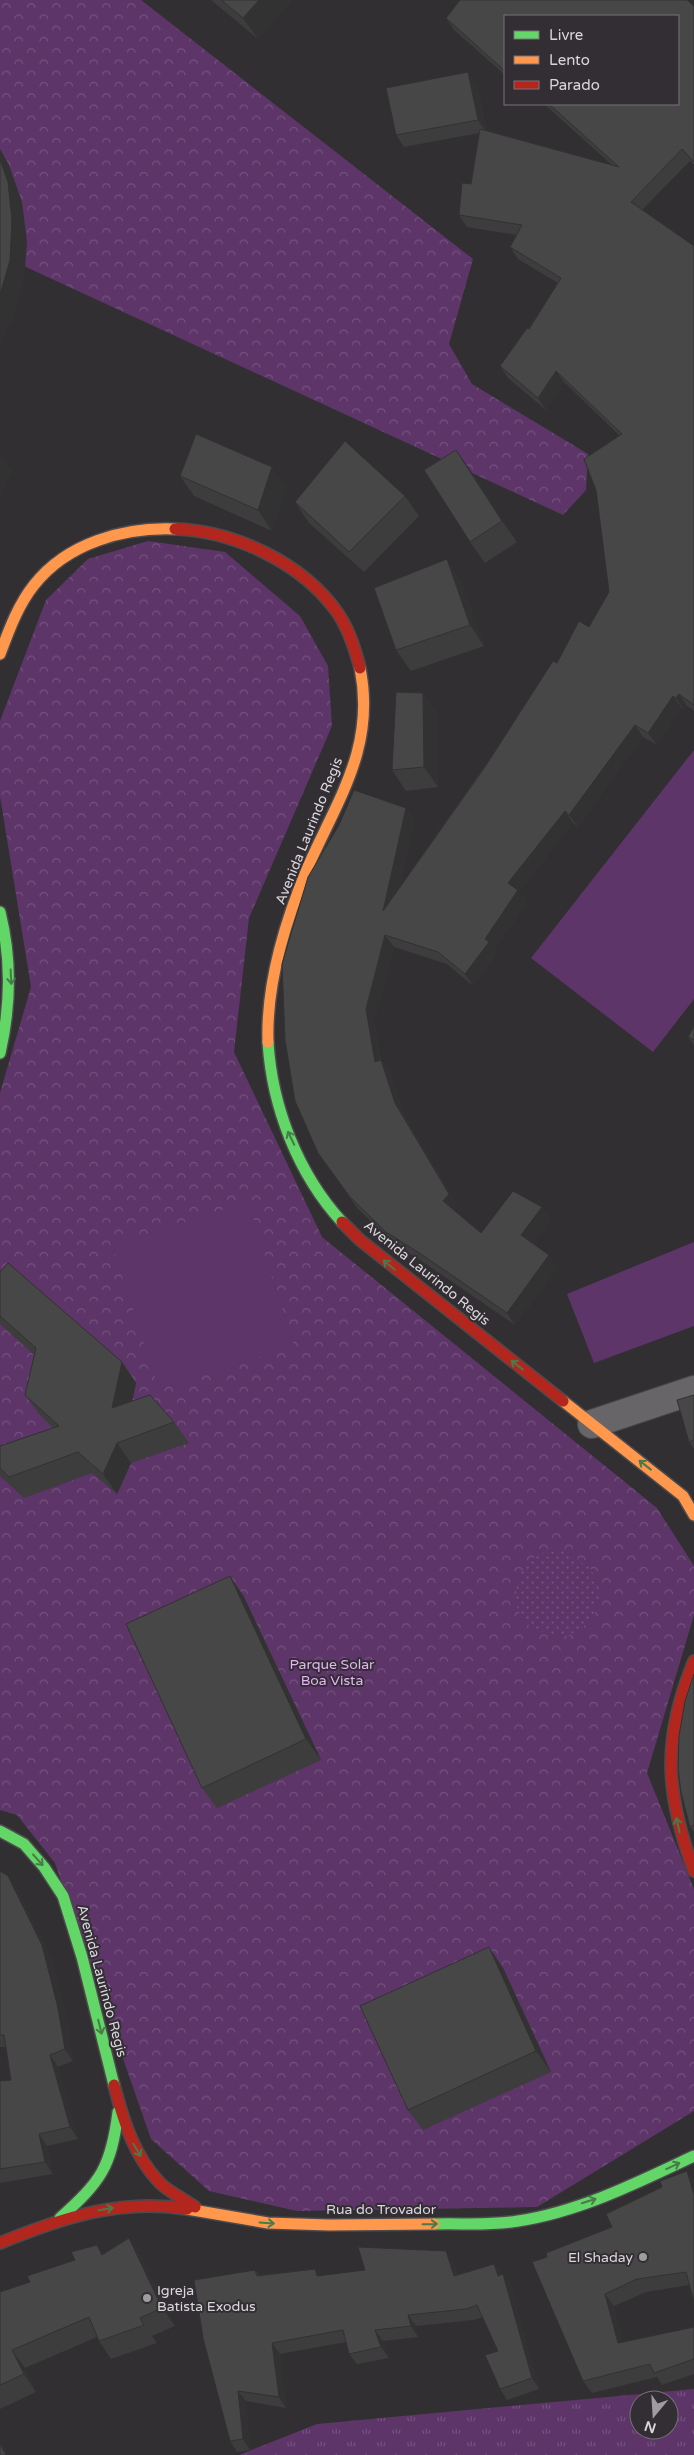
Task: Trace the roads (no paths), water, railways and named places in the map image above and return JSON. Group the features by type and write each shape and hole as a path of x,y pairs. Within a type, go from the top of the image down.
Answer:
{"street":[{"name":"Avenida Laurindo Regis","path":"0,654 17,608 34,582 57,560 82,546 109,535 156,528 197,529 238,540 269,554 310,583 338,614 355,650 363,686 364,728 352,768 307,871 290,917 279,956 270,1005 268,1042 275,1088 284,1124 306,1170 330,1207 360,1240 592,1424 690,1505"},
{"path":"0,912 7,937 12,982 6,1029 0,1053"},
{"path":"592,1424 694,1390"},
{"path":"694,1661 677,1716 671,1758 672,1796 680,1834 694,1871"},
{"name":"Avenida Laurindo Regis","path":"0,1830 24,1844 44,1867 63,1896 82,1958 119,2105 131,2140 146,2166 161,2184 183,2200 208,2214"},
{"name":"Avenida Laurindo Regis","path":"58,2219 99,2182 109,2164 115,2141 119,2105"},
{"name":"Rua do Trovador","path":"58,2219 109,2208 164,2206 233,2220 270,2224 518,2221 552,2214 612,2194 694,2156"},
{"path":"0,2243 58,2219"}],"place":[{"name":"El Shaday","path":"643,2257"},
{"name":"Igreja Batista Exodus","path":"147,2298"}],"park label":[{"name":"Parque Solar Boa Vista","path":"332,1672"}]}
